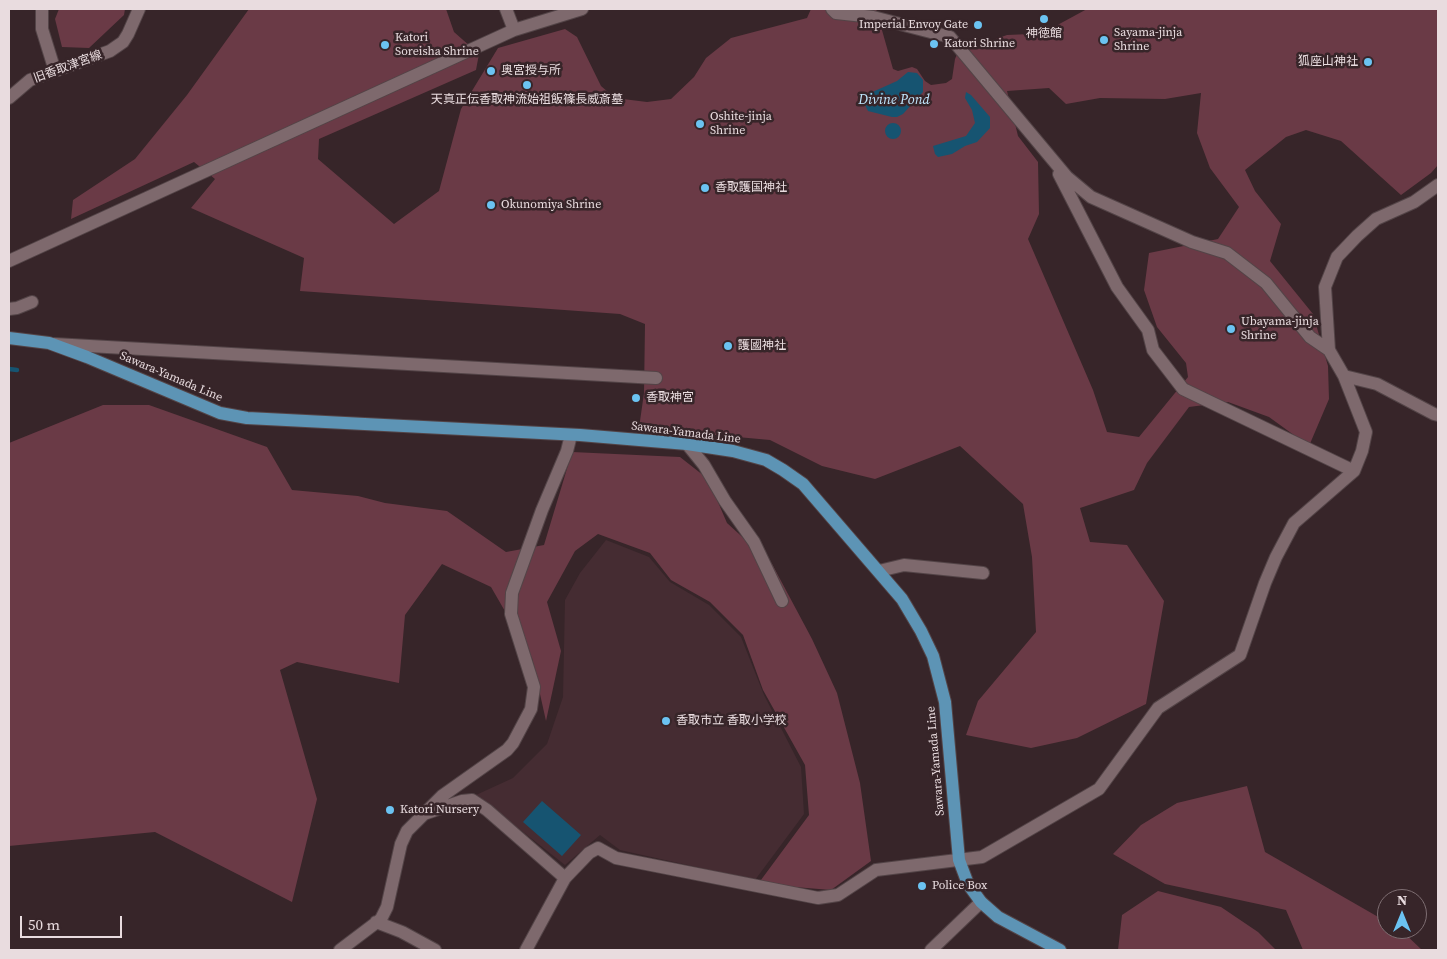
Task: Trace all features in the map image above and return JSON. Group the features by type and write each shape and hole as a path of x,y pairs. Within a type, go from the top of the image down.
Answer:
{"main road":[{"name":"Sawara-Yamada Line","path":"9,338 49,343 88,356 220,413 247,418 571,435 687,444 733,451 766,460 784,470 803,484 902,599 933,656 945,702 959,860 968,884 981,902 998,917 1060,950"}],"street":[{"path":"42,9 42,29 56,71"},
{"name":"旧香取津宮線","path":"9,97 30,80 110,51 123,42 139,9"},
{"path":"506,9 514,30"},
{"path":"9,261 514,30 582,9"},
{"path":"526,950 565,878 589,853 598,848 616,858 818,898 838,895 876,870 982,856 1099,789 1158,708 1240,655 1265,583 1294,523 1354,471 1362,451 1366,432 1344,376 1328,350 1310,337 1266,283 1227,253 1192,242 1091,197 1067,177 950,37 873,17 836,13 832,9"},
{"path":"1051,158 1117,287 1148,330 1153,350 1183,389 1354,471"},
{"path":"1328,350 1325,287 1338,257 1376,219 1414,202 1438,185"},
{"path":"9,309 32,302"},
{"path":"49,343 656,378"},
{"path":"1344,376 1377,384 1438,415"},
{"path":"340,950 381,919 387,907 401,844 407,831 442,796 507,750 513,743 531,709 534,687 511,614 512,593 542,510 567,451 571,435"},
{"path":"687,444 704,465 725,501 754,542 782,601"},
{"path":"879,571 904,565 983,573"},
{"path":"421,815 462,801 472,800 487,810 565,878"},
{"path":"931,950 981,902"},
{"path":"376,922 402,932 435,950"}],"shaded area":[{"path":"59,9 125,9 124,15 89,48 62,47 55,19"},
{"path":"249,9 446,9 454,32 479,54 476,70 319,139 318,159 394,224 439,191 461,109 498,48 565,29 577,37 601,86 615,98 647,102 671,99 694,77 706,58 731,38 807,18 811,9 876,9 893,69 898,71 912,67 917,69 925,81 931,85 946,83 952,79 958,52 1007,35 1039,35 1087,9 1438,9 1438,165 1431,173 1401,195 1341,141 1306,130 1286,137 1245,170 1255,191 1281,224 1270,261 1313,314 1328,366 1329,399 1309,446 1269,417 1228,402 1189,407 1147,463 1134,490 1080,508 1090,542 1127,545 1164,601 1146,704 1077,738 1031,748 966,735 978,701 1036,632 1032,557 1023,504 960,446 875,479 822,466 770,440 639,428 644,393 645,324 620,314 300,291 304,258 191,208 215,179 194,162 71,219 73,200 135,159 187,95","holes":["1049,88 1066,104 1100,98 1165,99 1201,93 1197,133 1210,168 1239,207 1218,239 1149,253 1144,290 1157,327 1186,363 1188,377 1139,437 1107,432 1093,390 1028,239 1039,214 1038,162 1018,136 1007,91"]},
{"path":"103,405 149,405 267,447 292,490 358,496 385,503 447,511 506,552 544,545 572,452 680,457 708,479 727,523 772,564 812,639 837,693 860,783 871,861 831,890 758,884 809,815 805,765 763,690 743,635 710,602 671,580 650,553 598,534 575,551 547,602 561,651 546,721 532,658 491,587 442,564 405,615 399,683 297,662 280,670 317,799 292,902 155,832 9,846 9,443"},
{"name":"香取市立 香取小学校","path":"606,540 649,557 670,582 709,605 741,637 764,695 801,767 804,814 755,880 620,850 600,835 565,865 476,795 513,778 547,744 563,697 565,600 580,573"},
{"path":"1247,786 1265,852 1377,916 1377,939 1410,939 1422,950 1303,950 1286,910 1165,884 1113,854 1141,825 1177,803"},
{"path":"1158,891 1221,907 1258,932 1276,950 1118,950 1122,915"}],"water":[{"name":"Divine Pond","path":"908,72 917,73 923,80 923,92 903,114 892,117 868,111 865,105 868,94 897,81"},
{"path":"966,92 971,95 990,117 990,128 977,142 965,146 952,154 938,157 933,146 966,136 975,123 972,110 965,98"},
{"path":"890,123 896,123 901,128 899,137 890,139 885,134 885,128"},
{"path":"542,801 581,835 562,856 523,822"}],"waterway":[{"path":"9,369 17,370"}],"place":[{"name":"神徳館","path":"1044,19"},
{"name":"Imperial Envoy Gate","path":"978,25"},
{"name":"Sayama-jinja Shrine","path":"1104,40"},
{"name":"Katori Shrine","path":"934,44"},
{"name":"Katori Soreisha Shrine","path":"385,45"},
{"name":"狐座山神社","path":"1368,62"},
{"name":"奥宮授与所","path":"491,71"},
{"name":"天真正伝香取神流始祖飯篠長威斎墓","path":"527,85"},
{"name":"Oshite-jinja Shrine","path":"700,124"},
{"name":"香取護国神社","path":"705,188"},
{"name":"Okunomiya Shrine","path":"491,205"},
{"name":"Ubayama-jinja Shrine","path":"1231,329"},
{"name":"護國神社","path":"728,346"},
{"name":"香取神宮","path":"636,398"},
{"name":"香取市立 香取小学校","path":"666,721"},
{"name":"Katori Nursery","path":"390,810"},
{"name":"Police Box","path":"922,886"}]}
